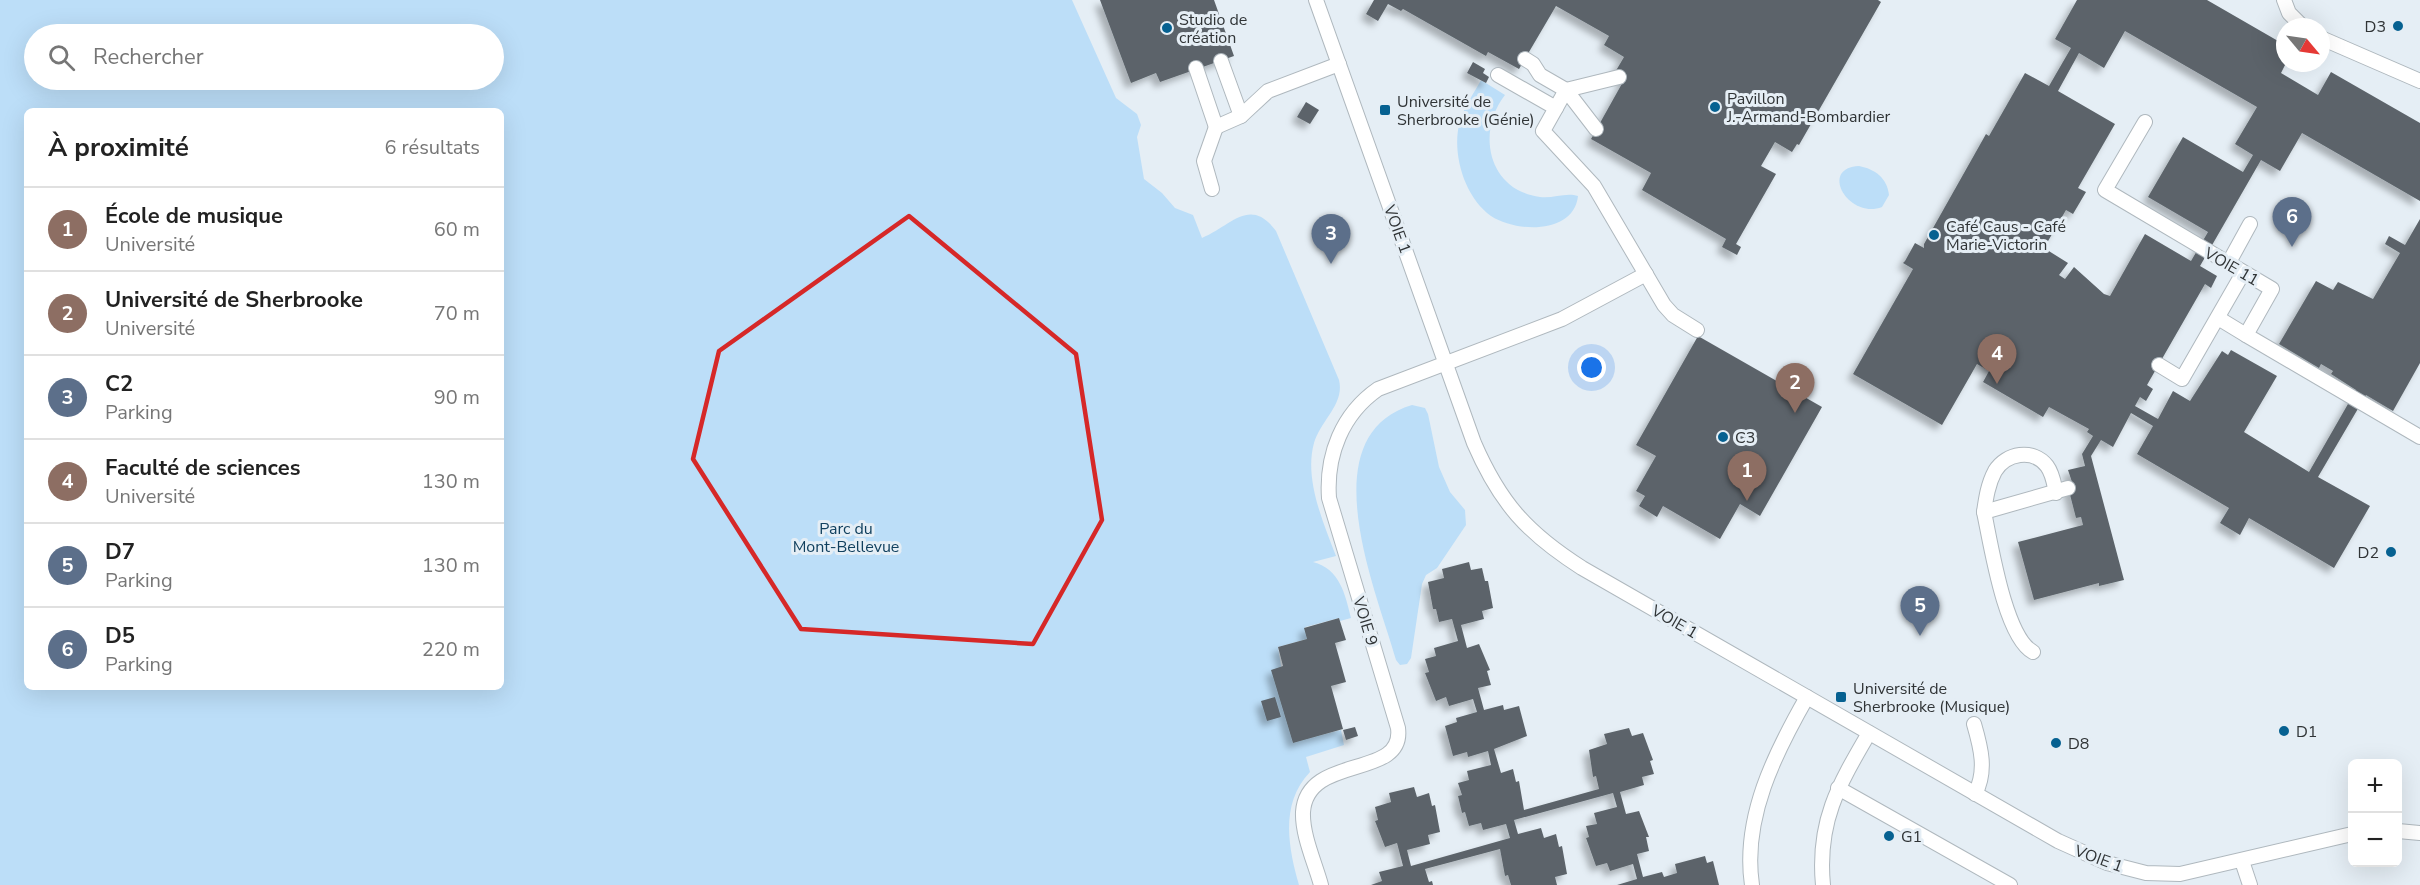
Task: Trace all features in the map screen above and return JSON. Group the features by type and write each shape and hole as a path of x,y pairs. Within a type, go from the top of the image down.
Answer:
{"lane":[{"name":"VOIE 1","path":"1316,0 1471,435 1487,471 1509,507 1527,528 1571,561 2079,852 2156,880 2348,835"},
{"path":"2284,0 2289,13 2294,18"},
{"path":"2330,42 2420,81"},
{"path":"1525,59 1533,64 1540,75 1566,90 1596,129"},
{"path":"1221,61 1241,116"},
{"path":"1216,127 1241,116 1269,90 1339,64"},
{"path":"1196,68 1216,127 1204,161 1212,189"},
{"path":"1498,75 1556,108"},
{"path":"1619,77 1566,90 1543,131 1594,186 1669,310 1697,330"},
{"name":"VOIE 11","path":"2145,122 2105,190 2272,290 2246,334"},
{"path":"2228,264 2250,224"},
{"path":"2159,365 2182,379 2243,273"},
{"name":"VOIE 9","path":"1321,885 1304,820 1307,798 1321,780 1381,759 1390,753 1396,744 1398,728 1332,511 1329,474 1337,440 1361,403 1389,383 1570,316 1646,274"},
{"path":"2218,318 2420,437"},
{"path":"1984,512 2062,490 2042,461 2025,455 2012,457 1995,472 1988,486 1984,512 2012,624 2024,647 2033,652"},
{"path":"1752,885 1752,838 1761,796 1778,752 1807,697"},
{"path":"1974,724 1982,764 1980,782 1975,794"},
{"path":"1823,885 1824,828 1838,788 1869,733"},
{"path":"1838,788 2010,885"},
{"path":"2402,831 2420,833"},
{"path":"2242,861 2250,885"}],"highlighted area":[{"path":"909,216 1076,354 1102,520 1033,644 801,629 693,459 719,351"}],"green space":[{"name":"Parc du Mont-Bellevue","path":"0,0 1072,0 1116,98 1137,114 1141,125 1137,137 1144,179 1162,193 1175,208 1193,215 1202,238 1240,217 1258,216 1267,221 1276,231 1339,380 1340,389 1335,405 1314,443 1311,471 1316,500 1336,556 1313,562 1322,565 1335,576 1340,584 1351,618 1340,621 1339,618 1305,627 1307,639 1278,647 1293,742 1341,730 1344,745 1306,757 1310,772 1300,784 1294,797 1289,826 1292,856 1299,885 0,885"},
{"path":"1481,80 1505,95 1496,110 1491,126 1492,157 1498,171 1522,192 1540,197 1578,196 1574,208 1566,218 1556,224 1529,227 1502,222 1482,208 1467,186 1459,160 1458,133 1464,111"},
{"path":"1859,166 1875,172 1886,184 1889,195 1882,207 1870,209 1859,206 1849,200 1843,192 1840,183 1841,175 1847,169"},
{"path":"1412,405 1425,408 1428,414 1439,467 1450,492 1465,510 1466,525 1437,568 1426,575 1422,584 1411,658 1407,664 1400,665 1396,660 1366,558 1358,519 1357,481 1363,448 1381,422"}],"building":[{"name":"Studio de création","path":"1100,0 1214,0 1234,56 1160,82 1156,73 1131,83"},
{"name":"Pavillon J.-Armand-Bombardier","path":"1374,0 1878,0 1881,2 1799,145 1797,144 1792,152 1775,142 1761,166 1776,174 1736,244 1741,247 1737,255 1722,247 1726,239 1642,190 1651,173 1591,139 1624,80 1614,74 1624,57 1604,45 1609,36 1556,6 1519,69 1488,52 1486,56 1403,9 1401,11 1388,4 1378,21 1366,14"},
{"path":"2077,0 2207,0 2276,40 2276,72 2282,72 2318,95 2331,72 2420,123 2420,201 2302,133 2280,171 2261,160 2200,266 2217,276 2211,288 2205,284 2147,385 2153,389 2146,401 2140,397 2135,406 2158,419 2173,391 2190,401 2222,351 2228,355 2231,350 2277,376 2244,432 2309,472 2356,390 2331,374 2333,371 2321,364 2319,368 2279,344 2316,281 2333,290 2338,282 2373,299 2400,253 2385,244 2389,236 2405,245 2420,219 2420,363 2393,411 2366,395 2318,477 2370,506 2334,568 2249,518 2240,535 2220,523 2229,508 2137,454 2153,426 2131,413 2113,447 2101,440 2091,456 2124,580 2099,586 2099,583 2034,600 2018,542 2083,525 2081,517 2076,518 2067,483 2072,482 2068,470 2085,466 2082,454 2093,436 2087,432 2089,429 2049,407 2043,417 1983,382 1989,371 1977,364 1942,425 1853,374 1913,269 1903,263 1915,243 1924,248 1924,244 1986,134 1989,136 2025,73 2049,86 2071,48 2055,39","holes":["2125,31 2257,107 2235,144 2253,155 2243,172 2183,137 2148,197 2208,232 2191,261 2145,234 2110,296 2104,294 2074,267 2065,279 2059,275 2068,263 2044,248 2066,210 2073,214 2086,192 2078,188 2115,124 2058,91 2079,53 2104,68"]},
{"path":"1473,62 1485,69 1483,73 1489,77 1486,83 1467,73"},
{"path":"1306,102 1319,110 1310,124 1297,117"},
{"name":"C3","path":"1698,336 1822,407 1760,516 1740,504 1720,539 1663,506 1657,517 1639,506 1645,496 1636,491 1656,456 1636,445"},
{"path":"1469,562 1471,570 1482,568 1485,581 1488,581 1493,608 1482,611 1484,619 1461,625 1467,648 1479,644 1490,670 1487,671 1491,685 1478,688 1484,710 1503,705 1504,710 1519,706 1527,736 1494,749 1501,773 1513,769 1516,782 1519,781 1524,810 1599,789 1596,776 1593,777 1589,750 1607,744 1604,734 1629,728 1632,736 1643,733 1653,760 1650,761 1654,774 1642,777 1644,785 1620,792 1626,814 1639,811 1649,837 1646,837 1649,851 1637,854 1643,877 1662,872 1664,877 1677,873 1675,864 1705,856 1707,863 1713,861 1719,885 1617,885 1637,879 1633,864 1610,871 1607,863 1596,866 1586,838 1589,837 1586,826 1597,824 1594,813 1617,807 1613,793 1514,820 1518,834 1541,828 1544,838 1556,834 1559,847 1562,846 1567,874 1555,877 1557,885 1511,885 1508,875 1505,876 1500,849 1425,869 1429,882 1432,881 1433,885 1371,885 1382,881 1379,872 1403,866 1397,843 1385,847 1375,821 1378,820 1375,807 1391,802 1389,793 1414,787 1417,797 1429,793 1432,806 1435,805 1440,832 1428,835 1430,844 1407,850 1411,866 1510,838 1506,824 1483,830 1481,823 1469,826 1465,812 1462,813 1458,796 1462,795 1458,783 1469,780 1467,771 1491,765 1488,751 1468,757 1467,752 1453,756 1445,726 1457,722 1456,718 1477,712 1473,699 1449,706 1446,697 1436,701 1425,673 1429,672 1425,659 1436,656 1434,648 1458,641 1452,619 1439,622 1436,609 1433,609 1428,582 1444,578 1442,569"},
{"path":"1339,618 1346,640 1335,643 1346,682 1331,686 1343,729 1293,743 1271,670 1283,666 1278,647 1307,639 1304,628"},
{"path":"1275,697 1281,717 1267,721 1261,701"},
{"path":"1355,727 1358,736 1346,740 1343,730"}],"place":[{"name":"D3","path":"2398,26"},
{"name":"Studio de création","path":"1167,28"},
{"name":"Pavillon J.-Armand-Bombardier","path":"1715,107"},
{"name":"Université de Sherbrooke (Génie)","path":"1385,110"},
{"name":"Café Caus - Café Marie-Victorin","path":"1934,235"},
{"name":"D5","path":"2292,247"},
{"name":"C2","path":"1331,264"},
{"name":"Faculté de sciences","path":"1997,384"},
{"name":"Université de Sherbrooke","path":"1795,413"},
{"name":"C3","path":"1723,437"},
{"name":"École de musique","path":"1747,501"},
{"name":"D2","path":"2391,552"},
{"name":"D7","path":"1920,636"},
{"name":"Université de Sherbrooke (Musique)","path":"1841,697"},
{"name":"D1","path":"2284,731"},
{"name":"D8","path":"2056,743"},
{"name":"G1","path":"1889,836"}]}
